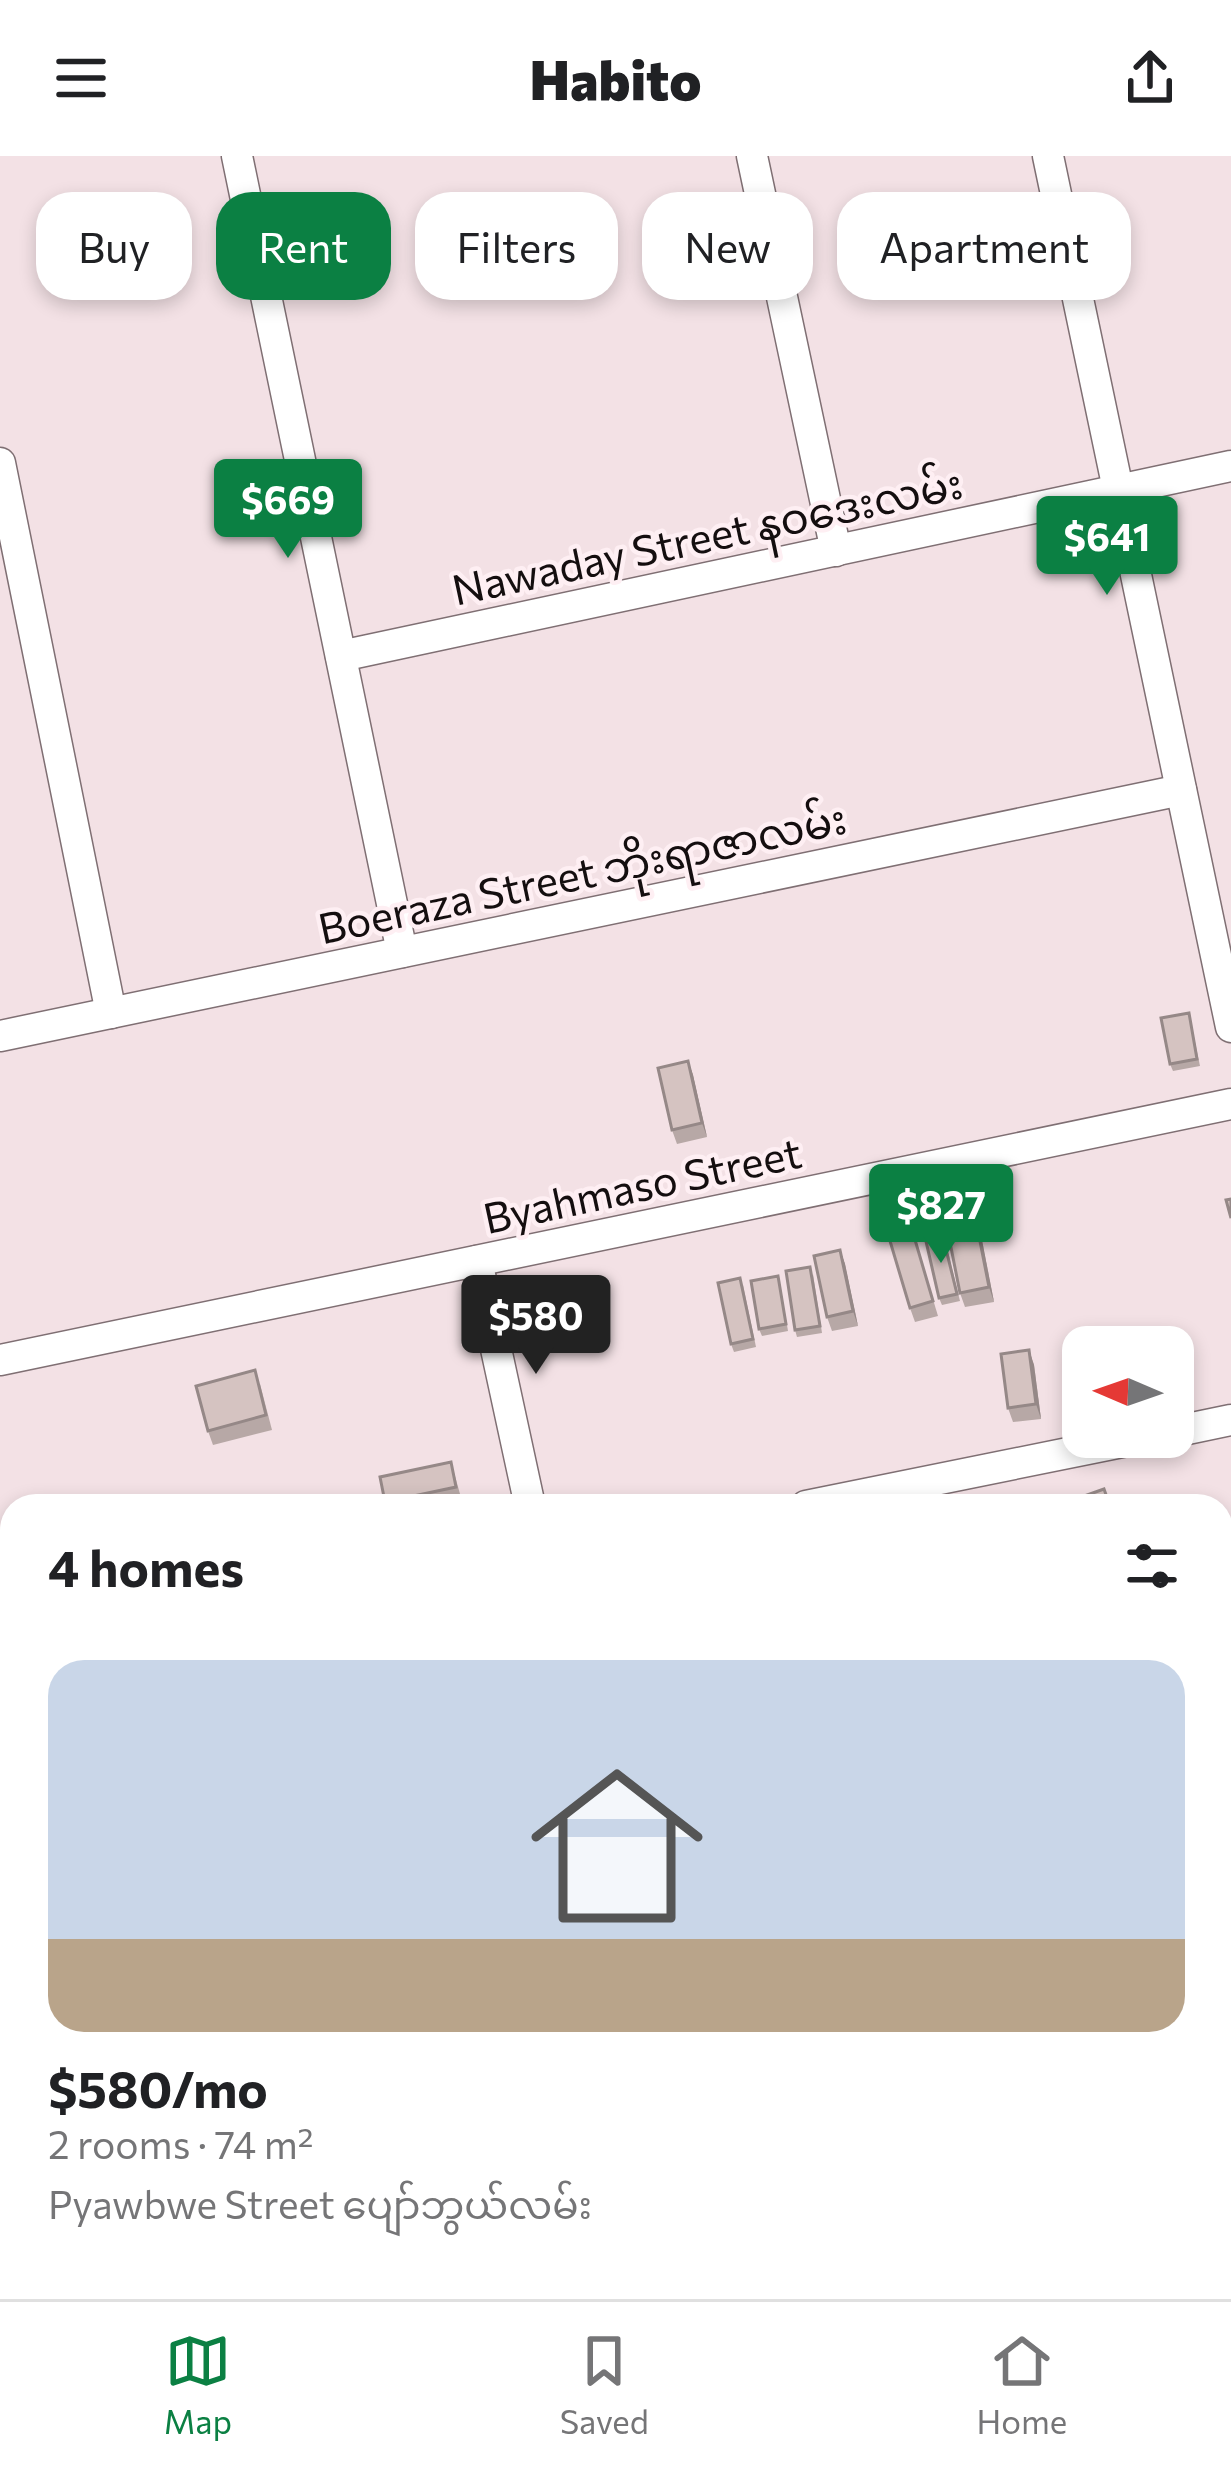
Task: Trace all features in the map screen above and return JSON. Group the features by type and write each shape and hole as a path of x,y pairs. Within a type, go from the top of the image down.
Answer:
{"street":[{"path":"237,156 403,952"},
{"path":"752,156 836,550"},
{"path":"1048,156 1231,1027"},
{"path":"0,463 111,1013"},
{"name":"Nawaday Street နဝဒေးလမ်း","path":"341,656 1231,466"},
{"name":"Boeraza Street ဘိုးရာဇာလမ်း","path":"0,1036 1181,790"},
{"name":"Byahmaso Street","path":"0,1360 1231,1104"},
{"path":"477,1261 527,1494"},
{"path":"1194,1428 1231,1420"},
{"path":"865,1494 1062,1454"}],"building":[{"path":"1189,1013 1197,1059 1170,1064 1161,1018"},
{"path":"688,1061 702,1123 672,1130 658,1068"},
{"path":"975,1216 989,1287 960,1293 946,1222"},
{"path":"913,1233 933,1301 910,1308 890,1241"},
{"path":"942,1233 957,1294 939,1298 925,1237"},
{"path":"840,1250 853,1311 827,1317 814,1256"},
{"path":"810,1267 820,1326 795,1330 786,1271"},
{"path":"778,1276 786,1324 759,1329 751,1281"},
{"path":"740,1278 753,1339 731,1344 718,1283"},
{"path":"1029,1350 1036,1404 1008,1408 1001,1354"},
{"path":"255,1370 266,1415 208,1431 196,1386"},
{"path":"451,1462 456,1487 423,1494 383,1494 380,1477"}]}
